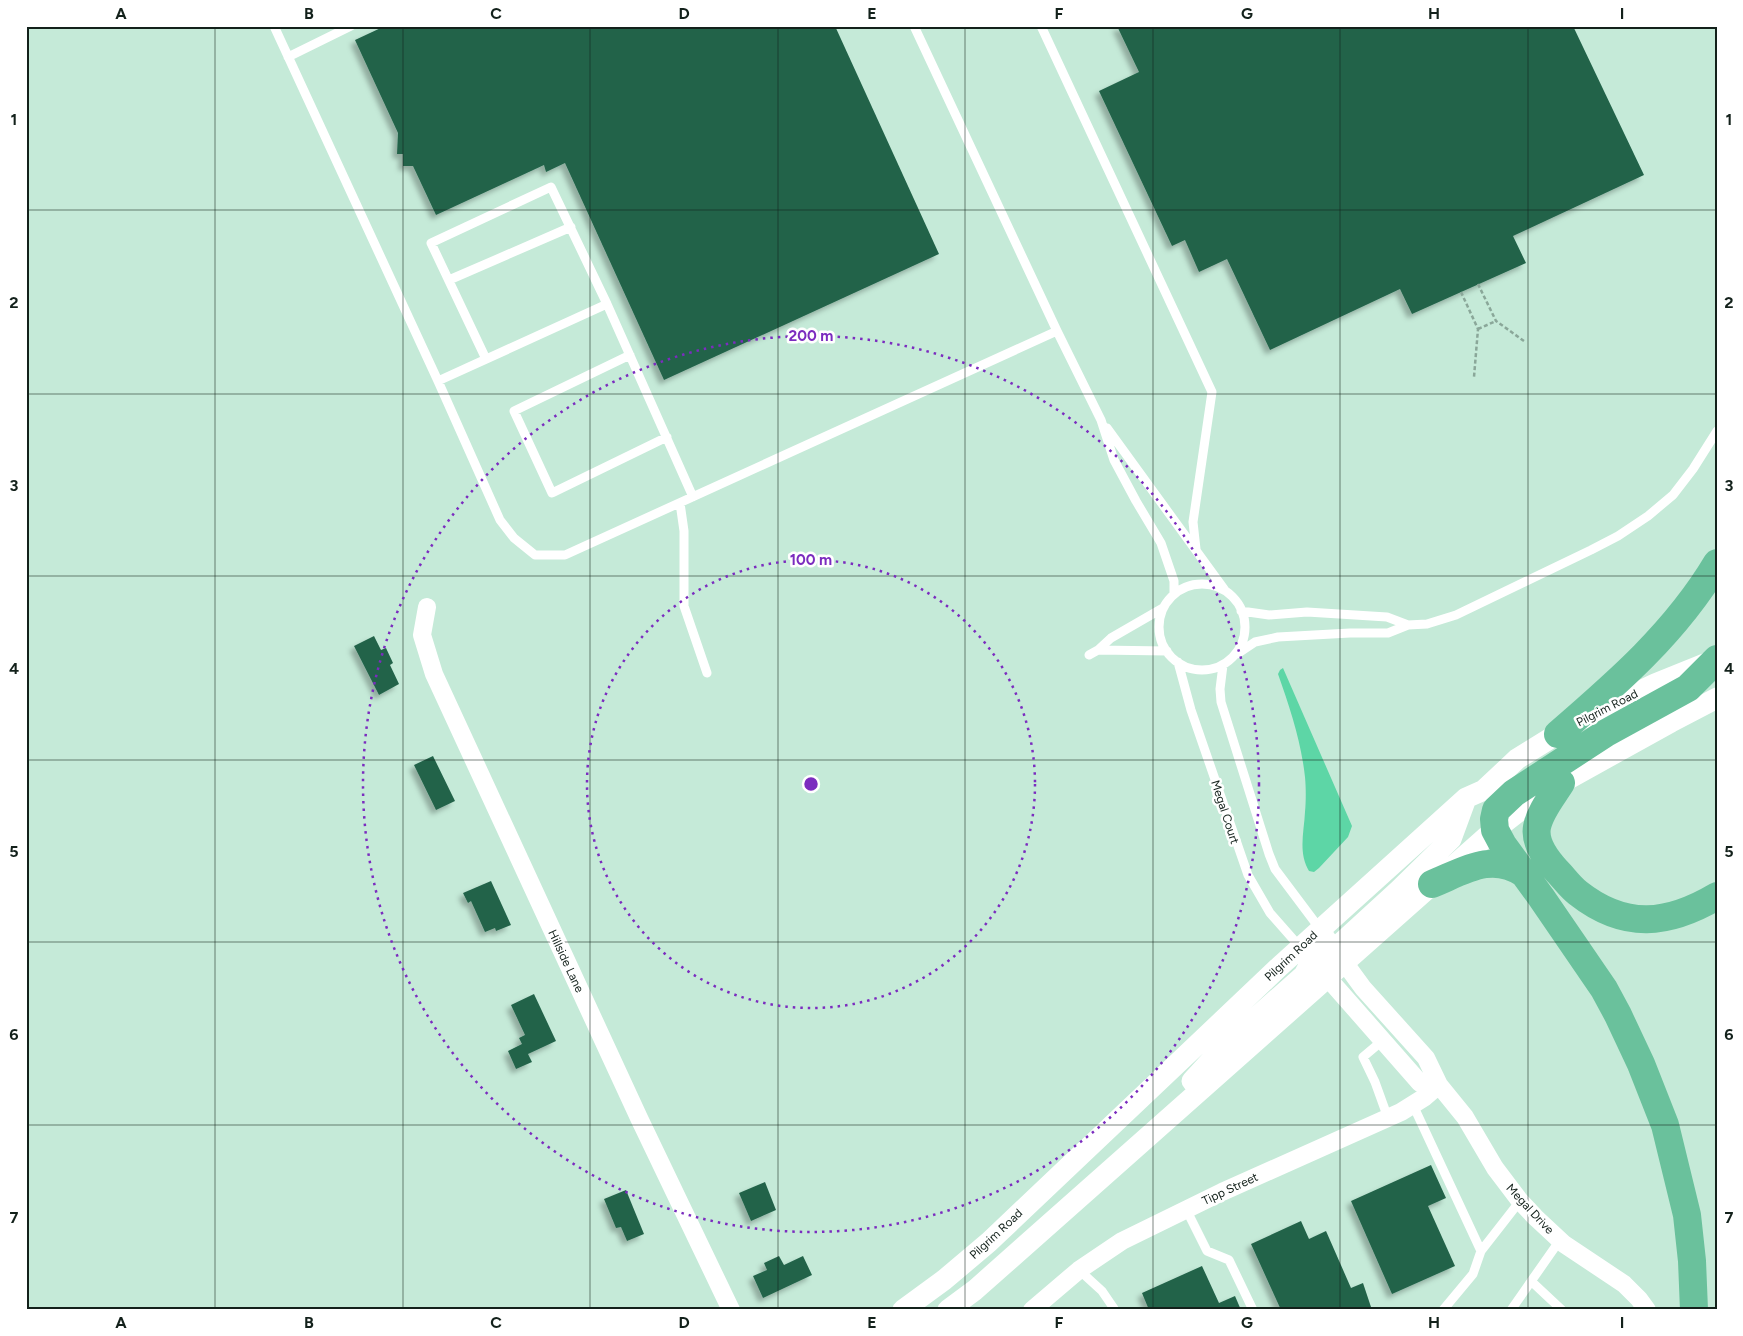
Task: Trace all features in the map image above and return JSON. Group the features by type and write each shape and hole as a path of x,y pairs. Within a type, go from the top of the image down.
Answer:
{"highway":[{"path":"1558,734 1625,675 1661,638 1692,601 1717,564"},
{"path":"1694,1310 1692,1261 1687,1215 1665,1126 1641,1064 1604,989 1495,830 1494,814 1502,803 1514,793 1606,732 1688,688 1717,659"},
{"path":"1560,783 1538,823 1538,838 1541,849 1551,864 1577,893 1613,913 1639,920 1674,916 1698,907 1717,896"},
{"path":"1432,884 1479,865 1491,863 1506,864 1523,873"}],"street":[{"name":"Hillside Lane","path":"427,607 422,635 434,674 639,1118 731,1310"},
{"name":"Pilgrim Road","path":"903,1310 944,1280 989,1242 1307,954 1320,929 1466,798 1484,790 1517,759 1580,720 1660,682 1717,659"},
{"path":"948,1310 975,1290 1327,977 1340,956 1432,884 1495,830 1560,783 1717,698"},
{"path":"1340,956 1340,944 1451,839 1466,798"},
{"name":"Megal Drive","path":"1320,929 1363,988 1426,1058 1439,1085 1465,1116 1496,1168 1520,1201 1560,1240 1624,1284 1647,1310"},
{"path":"1307,954 1420,1083 1439,1085"},
{"path":"1173,1114 1187,1087 1224,1046 1304,975 1307,954"},
{"name":"Tipp Street","path":"1032,1310 1079,1270 1122,1241 1186,1209 1388,1118 1413,1105 1439,1085"}],"lane":[{"path":"274,26 500,520 514,538 535,555 565,555 1057,331"},
{"path":"288,58 351,26"},
{"path":"914,26 1057,331 1101,420 1114,460 1161,543 1174,582 1174,594"},
{"path":"1041,26 1212,392 1193,522 1196,550"},
{"path":"486,359 432,243 552,187 694,497"},
{"path":"449,280 571,227"},
{"path":"438,381 607,304"},
{"path":"630,355 514,411 552,492 667,437"},
{"path":"1101,420 1225,590 1238,602 1245,619 1244,637 1237,654"},
{"path":"1163,608 1159,626 1162,644 1172,659 1188,668 1206,670 1223,665 1255,642 1278,636 1388,633 1408,625 1427,624 1456,615 1592,550 1618,536 1648,516 1672,495 1694,469 1717,431"},
{"path":"680,503 684,531 684,606 707,673"},
{"path":"1088,655 1098,650 1111,638 1163,608 1174,594 1190,586 1208,584 1225,590"},
{"path":"1241,611 1269,614 1307,612 1379,616 1408,625"},
{"path":"1098,650 1167,651"},
{"name":"Megal Court","path":"1178,662 1191,710 1248,875 1266,907 1307,954"},
{"path":"1223,665 1220,690 1221,702 1269,854 1275,869 1320,929"},
{"path":"1382,1041 1363,1057 1375,1082 1388,1118"},
{"path":"1413,1105 1481,1251"},
{"path":"1443,1310 1473,1274 1481,1251 1520,1201"},
{"path":"1186,1209 1207,1252 1229,1260 1253,1310"},
{"path":"1512,1310 1560,1240"},
{"path":"1079,1270 1102,1291 1115,1310"},
{"path":"1531,1282 1562,1310"}],"path":[{"path":"1478,284 1496,321 1524,341"},
{"path":"1461,292 1478,329 1474,377"},
{"path":"1478,329 1496,321"}],"shaded area":[{"path":"1283,668 1352,826 1348,837 1314,872 1309,871 1304,857 1302,842 1306,803 1305,777 1298,738 1278,674"}],"building":[{"path":"385,26 835,26 939,254 664,380 565,163 546,172 544,165 436,215 413,166 403,166 403,154 397,154 398,133 355,40"},
{"path":"1117,26 1573,26 1644,175 1513,236 1526,263 1412,314 1400,289 1270,350 1227,259 1199,272 1185,240 1172,246 1099,91 1139,72"},
{"path":"374,636 381,650 386,648 393,663 390,665 399,684 379,695 354,646"},
{"path":"433,756 455,801 436,810 414,765"},
{"path":"491,881 511,925 496,931 495,928 485,932 471,901 468,903 463,893"},
{"path":"534,994 556,1041 528,1054 532,1062 516,1069 508,1051 522,1044 519,1038 525,1035 511,1005"},
{"path":"1431,1165 1446,1198 1428,1206 1455,1266 1392,1294 1351,1201"},
{"path":"765,1182 776,1210 751,1221 739,1193"},
{"path":"626,1190 644,1234 627,1241 621,1227 616,1228 604,1199"},
{"path":"1301,1221 1309,1239 1326,1231 1351,1288 1363,1283 1372,1310 1281,1310 1251,1244"},
{"path":"779,1256 784,1265 803,1256 812,1275 763,1298 753,1276 767,1270 764,1263"},
{"path":"1202,1266 1219,1303 1235,1296 1241,1310 1149,1310 1142,1293"}]}
